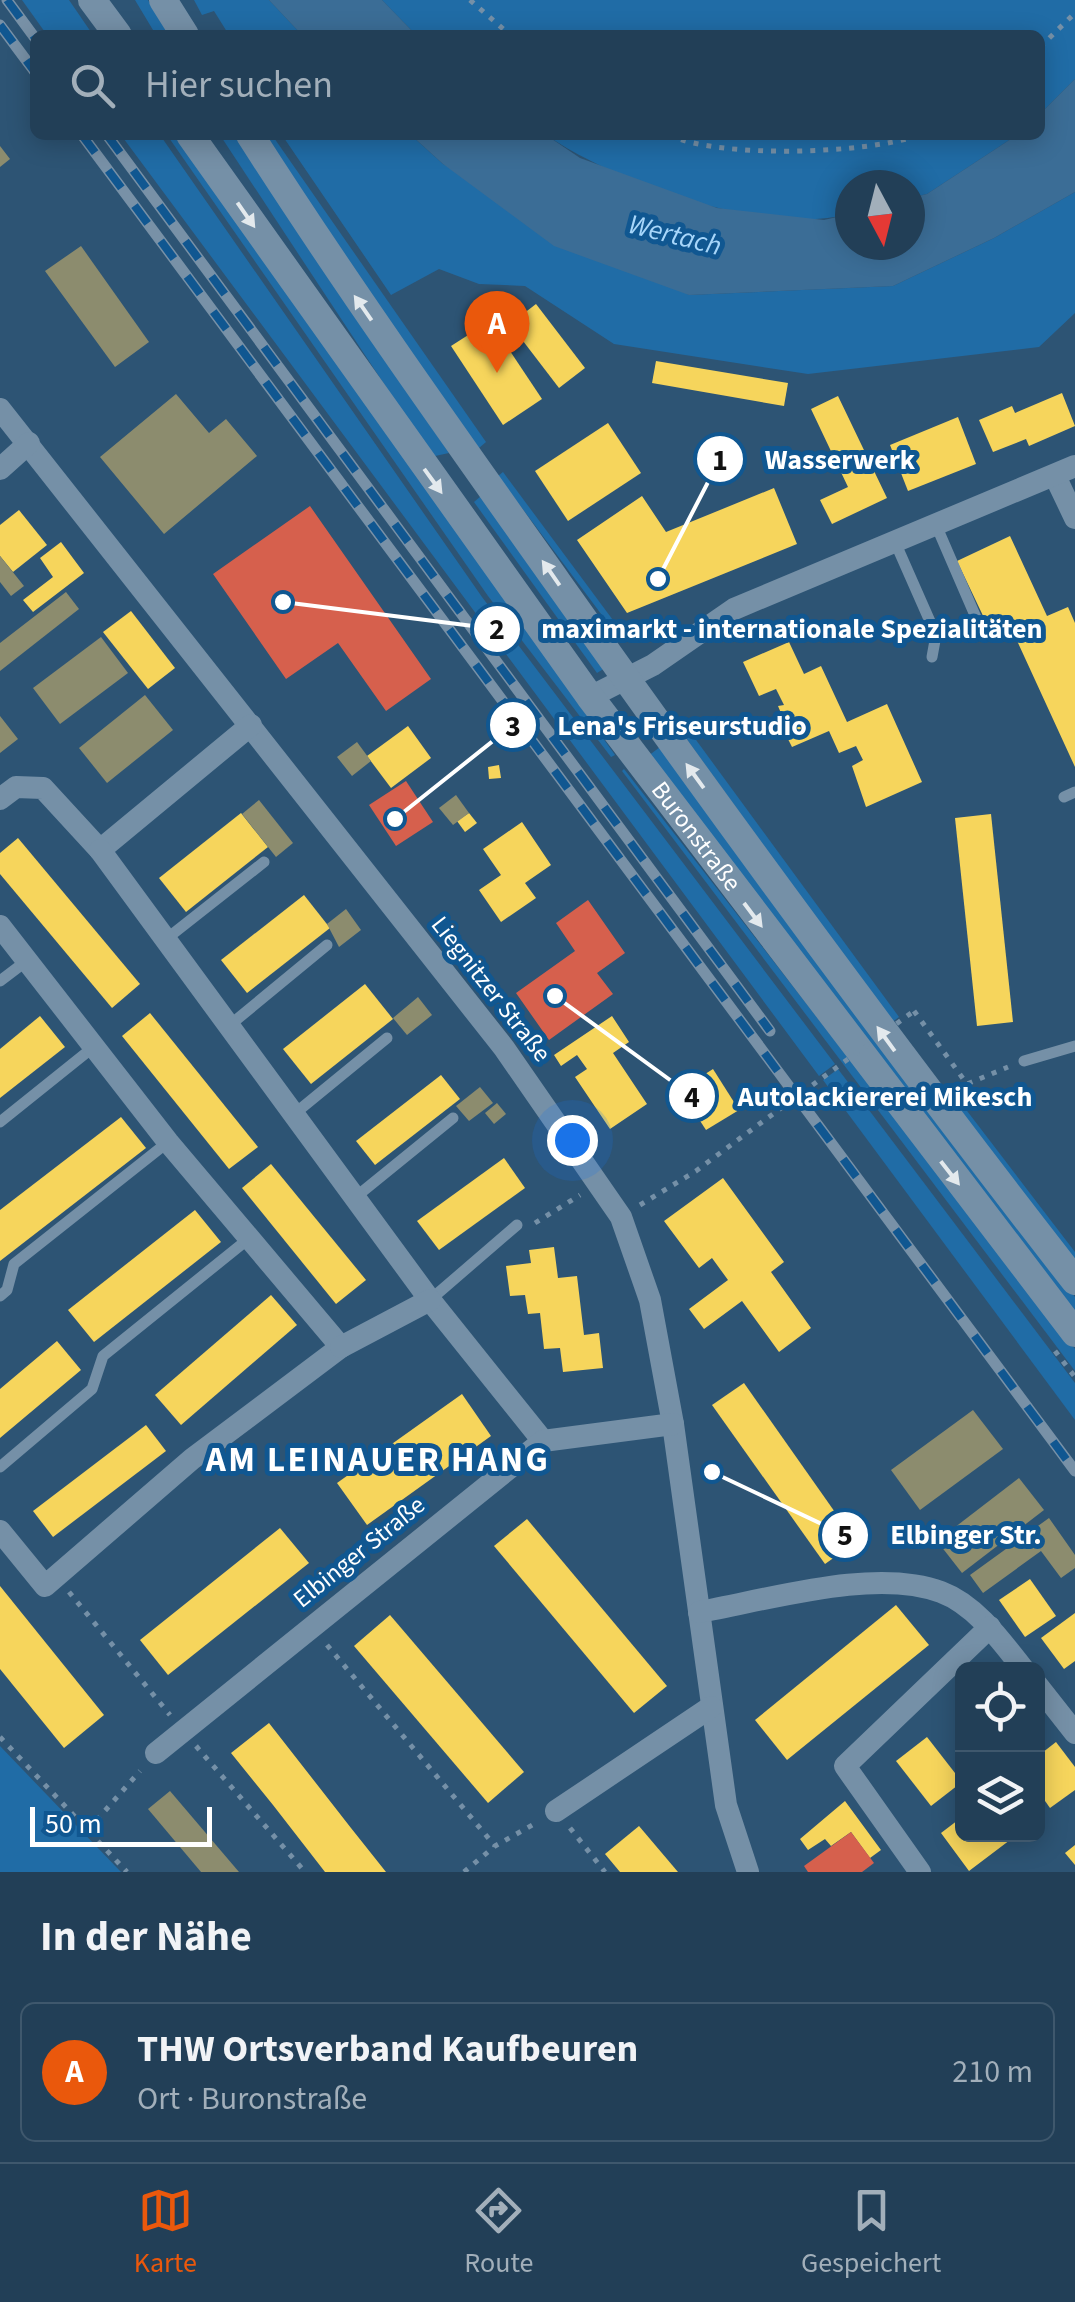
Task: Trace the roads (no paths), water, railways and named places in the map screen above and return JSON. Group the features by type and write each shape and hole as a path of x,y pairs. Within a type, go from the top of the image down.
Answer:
{"street":[{"path":"92,0 114,30"},
{"path":"163,0 182,30"},
{"name":"Buronstraße","path":"194,140 590,697 1075,1333"},
{"name":"Buronstraße","path":"253,140 341,276 628,681 899,1056 1075,1282"},
{"name":"Liegnitzer Straße","path":"0,409 504,1048 621,1217 650,1300 673,1424 726,1805 748,1872"},
{"path":"0,470 29,443"},
{"path":"590,697 628,681 734,609 841,574 895,542 1065,471 1075,518"},
{"path":"100,850 251,724"},
{"path":"0,799 16,787 42,788 100,850 430,1300 543,1440 673,1424"},
{"path":"0,926 247,1240 341,1347"},
{"path":"0,1531 45,1586 192,1459 341,1347 430,1300"},
{"name":"Elbinger Straße","path":"156,1753 543,1440"},
{"path":"699,1612 896,1582 944,1592 990,1627 1018,1662"},
{"path":"920,1872 845,1766 990,1627"},
{"path":"1045,1695 1075,1733"},
{"path":"556,1811 711,1707"}],"lane":[{"path":"936,525 984,636"},
{"path":"895,542 936,635 932,656"},
{"path":"165,940 264,862"},
{"path":"230,1025 326,945"},
{"path":"0,981 29,959"},
{"path":"294,1114 387,1038"},
{"path":"0,1122 96,1045"},
{"path":"1024,1060 1075,1046"},
{"path":"357,1196 453,1118"},
{"path":"4,1293 14,1264 168,1142"},
{"path":"430,1300 516,1224"},
{"path":"0,1467 92,1389 102,1356 247,1240"}],"water":[{"path":"269,0 382,0 411,30 297,30"},
{"name":"Wertach","path":"1075,79 1075,192 994,238 893,286 689,295 554,246 417,140 553,140 580,158 717,208 824,220 835,217 835,260 925,260 925,194 1009,140 1045,140 1045,109"}],"railway":[{"path":"7,0 30,31"},
{"path":"0,25 30,65"},
{"path":"86,140 1075,1471"},
{"path":"111,140 770,1031"}],"place":[{"name":"THW Ortsverband Kaufbeuren","path":"497,373"},
{"name":"Wasserwerk","path":"658,579"},
{"name":"maximarkt - internationale Spezialitäten","path":"283,602"},
{"name":"Lena's Friseurstudio","path":"395,819"},
{"name":"Autolackiererei Mikesch","path":"555,996"},
{"name":"Elbinger Str.","path":"712,1472"}],"district":[{"name":"AM LEINAUER HANG","path":"378,1460"}]}
